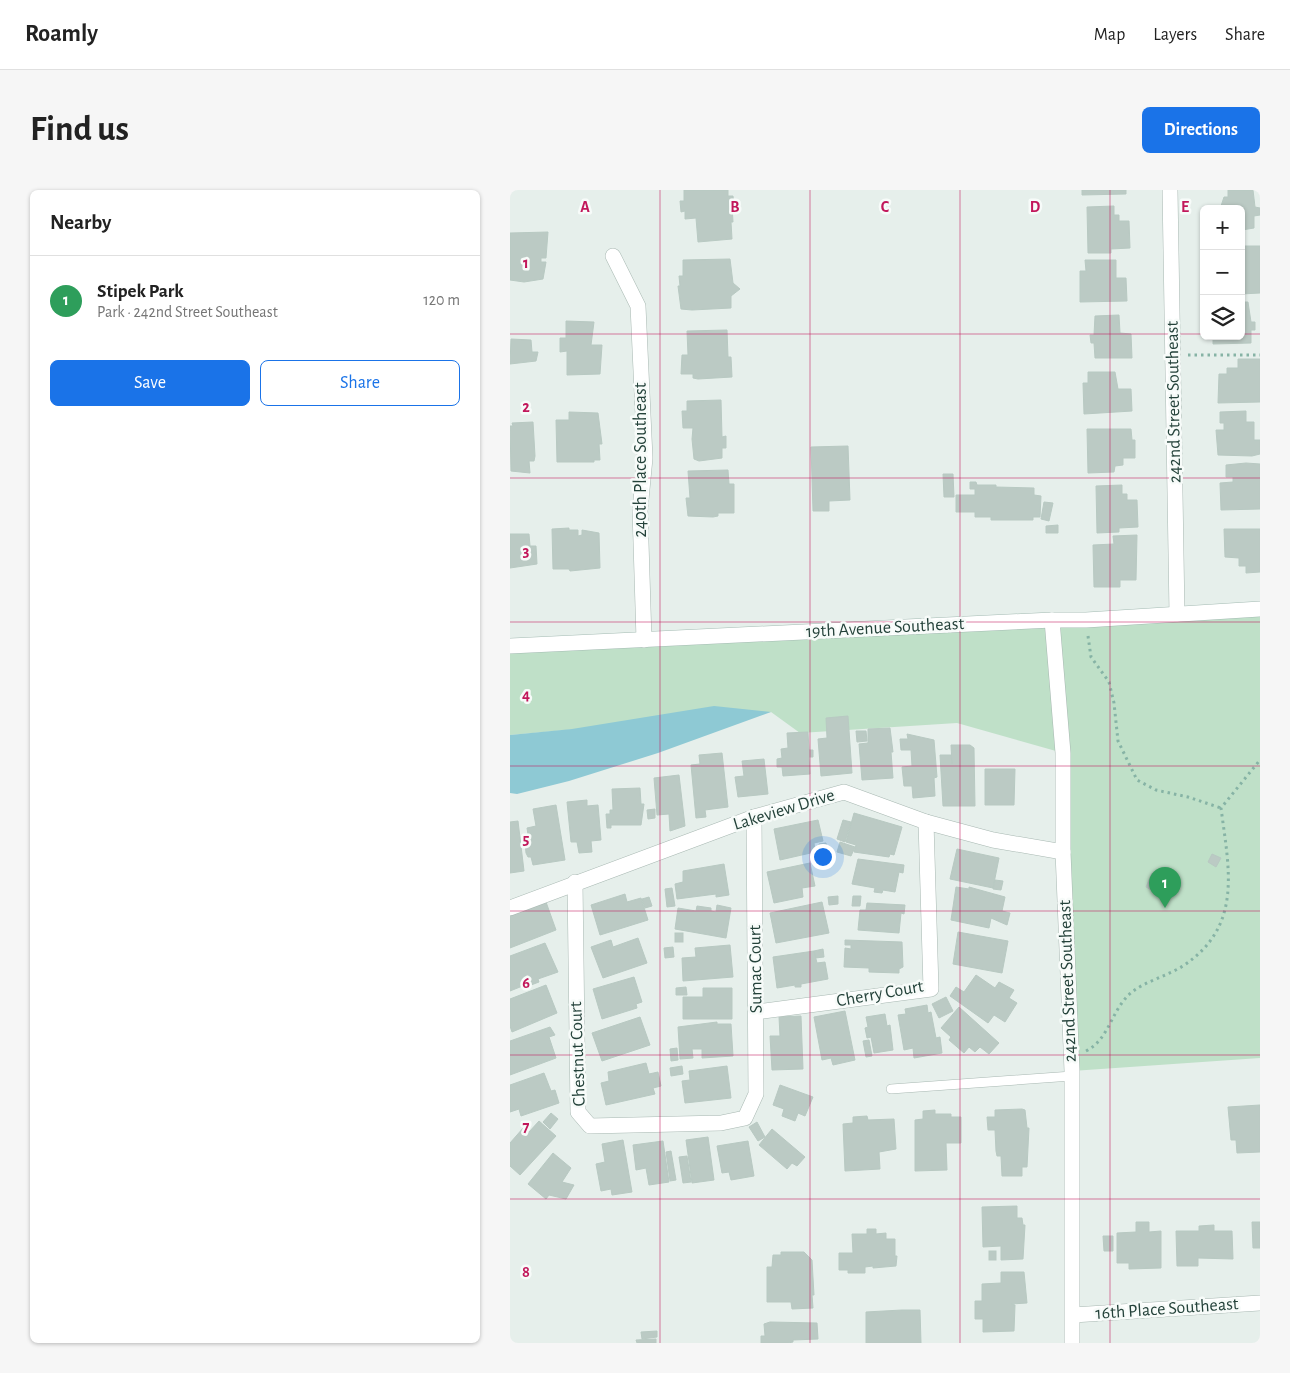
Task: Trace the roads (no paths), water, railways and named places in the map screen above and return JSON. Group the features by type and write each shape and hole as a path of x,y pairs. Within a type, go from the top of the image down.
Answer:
{"street":[{"name":"242nd Street Southeast","path":"1170,190 1177,614"},
{"name":"240th Place Southeast","path":"614,256 638,306 645,458 640,510 644,640"},
{"name":"19th Avenue Southeast","path":"510,646 1052,620 1086,620 1260,609"},
{"name":"242nd Street Southeast","path":"1052,620 1063,753 1063,852 1072,1076 1072,1343"},
{"name":"Lakeview Drive","path":"510,908 575,882 754,817 844,792 926,822 993,840 1063,852"},
{"name":"Sumac Court","path":"745,1118 756,1094 754,817"},
{"name":"Cherry Court","path":"756,1012 931,989 926,822"},
{"name":"Chestnut Court","path":"575,882 578,1112 590,1126 721,1122 745,1118"},
{"name":"16th Place Southeast","path":"1073,1315 1260,1303"}],"lane":[{"path":"891,1089 1072,1076"}],"water":[{"path":"714,706 771,712 658,753 569,781 517,794 510,793 510,735 572,729"}],"place":[{"name":"Stipek Park","path":"1165,908"}]}
